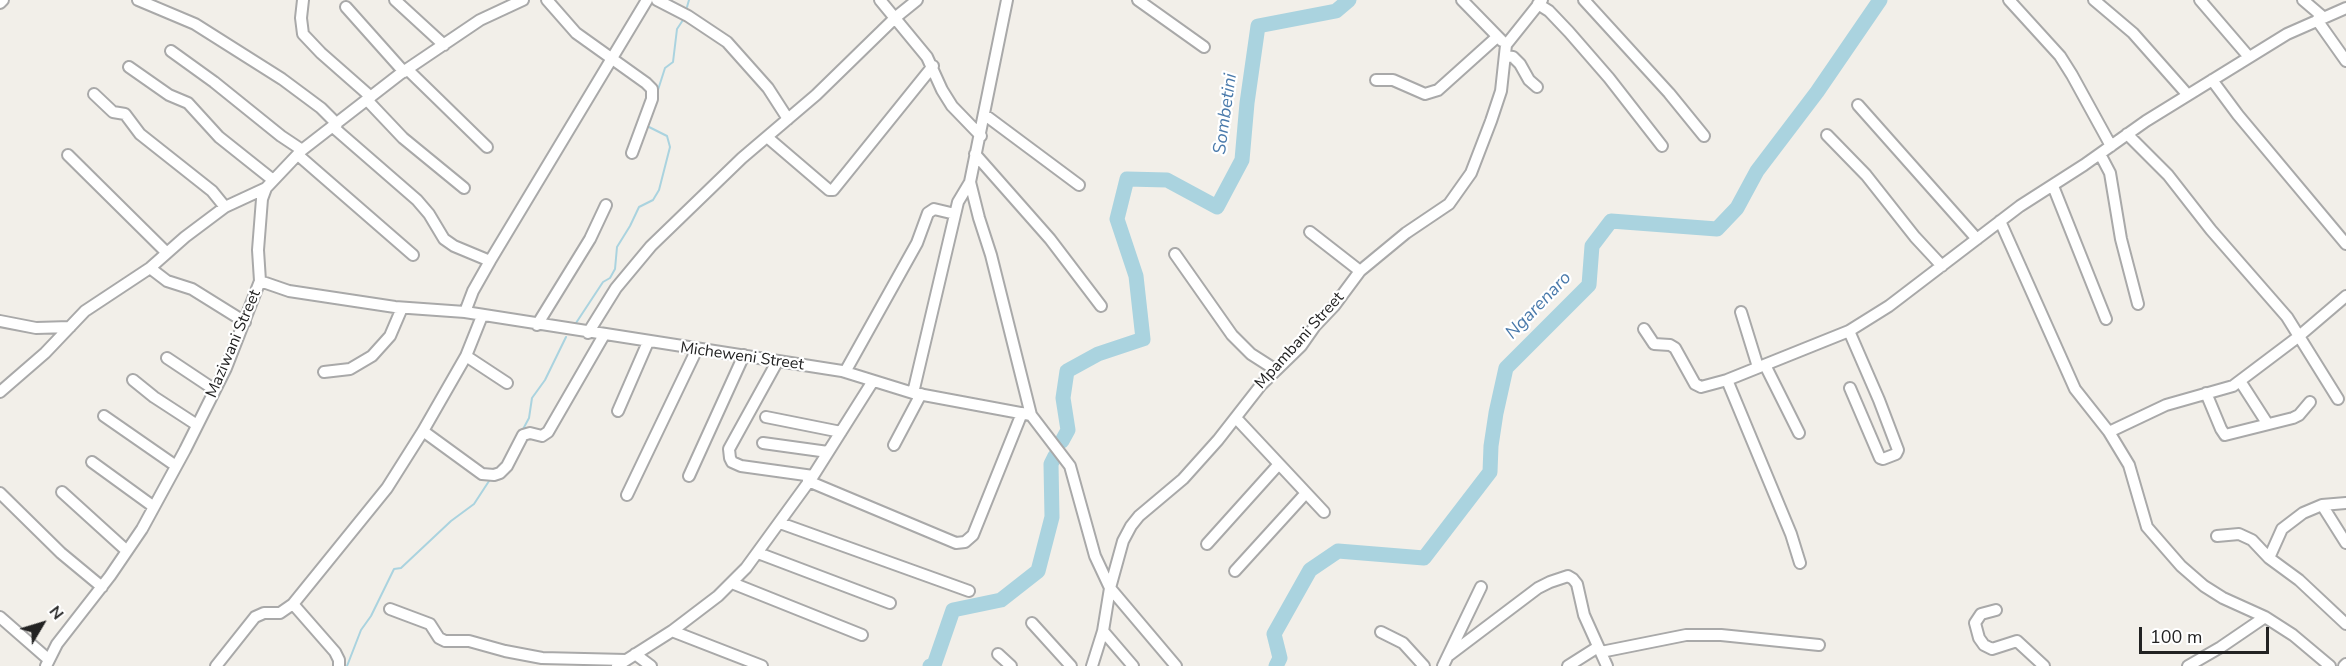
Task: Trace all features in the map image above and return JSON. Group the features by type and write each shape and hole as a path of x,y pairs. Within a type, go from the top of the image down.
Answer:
{"street":[{"path":"138,0 195,24 282,79 321,108 335,126 417,200 429,214 444,239 454,246 490,261"},
{"path":"303,0 301,18 303,34 369,98 398,133 464,188"},
{"path":"395,0 444,45"},
{"path":"547,0 569,27 611,60 646,83 653,92 632,153"},
{"path":"465,312 473,291 490,261 647,0"},
{"path":"657,0 728,42 768,88 788,119"},
{"path":"880,0 896,17 933,66 947,98 981,136"},
{"path":"588,333 616,288 651,246 742,158 816,94 896,17 917,0"},
{"path":"1007,0 970,182 991,255 1026,414 1070,465 1095,556 1110,588 1176,666"},
{"path":"1138,0 1204,47"},
{"path":"1462,0 1497,37 1506,51 1520,64 1529,80 1537,87"},
{"path":"1584,0 1669,93 1704,136"},
{"path":"2009,0 2060,56 2111,146"},
{"path":"2094,0 2133,33 2187,94"},
{"path":"2200,0 2248,57"},
{"path":"2303,0 2320,19 2346,61"},
{"path":"0,392 45,352 85,310 150,268 166,252 225,207 269,184 300,152 406,71 480,20 516,1"},
{"path":"1506,51 1540,2 1609,78 1662,146"},
{"path":"346,7 406,71 487,147"},
{"path":"1644,329 1654,344 1670,345 1675,348 1695,384 1701,387 1727,380 1849,330 1889,306 2000,221 2187,94 2286,34 2346,8"},
{"path":"1376,80 1393,80 1425,94 1438,90 1497,37"},
{"path":"171,51 282,136 413,255"},
{"name":"Mpambani Street","path":"1092,666 1103,631 1110,588 1123,541 1131,526 1139,516 1184,478 1261,385 1301,346 1360,271 1406,233 1449,204 1478,160 1501,91 1506,51"},
{"path":"767,137 829,190 833,190 933,66"},
{"path":"129,67 169,95 188,103 219,137 269,184"},
{"path":"2212,80 2238,115 2346,244"},
{"path":"94,94 112,112 125,114 140,134 212,191 225,207"},
{"path":"1858,105 1977,239"},
{"path":"985,115 1079,185"},
{"path":"2127,134 2168,175 2211,230 2287,317 2338,399"},
{"path":"1827,135 1866,175 1915,237 1942,266"},
{"path":"975,154 1050,239 1101,306"},
{"path":"2100,154 2110,173 2121,239 2138,304"},
{"path":"68,155 166,252"},
{"path":"894,445 917,393 955,214 962,193 970,182"},
{"name":"Maziwani Street","path":"47,664 57,644 102,587 154,507 215,390 246,322 260,281 258,250 262,199 269,184"},
{"path":"2053,186 2106,319"},
{"path":"537,325 590,240 606,205"},
{"path":"845,372 917,243 928,213 934,209 955,214"},
{"path":"2000,221 2075,389 2109,432 2129,465 2141,512 2148,527 2181,566 2204,586 2223,598 2265,617 2293,635 2330,666"},
{"path":"1310,232 1360,271"},
{"path":"1175,254 1237,340 1261,362 1276,370"},
{"path":"150,268 166,281 192,289 246,322"},
{"name":"Micheweni Street","path":"260,281 289,291 402,308 465,312 845,372 917,393 1026,414"},
{"path":"2109,432 2166,405 2229,387 2241,381 2346,296"},
{"path":"324,372 350,369 372,356 390,336 402,308"},
{"path":"1741,312 1762,366 1799,433"},
{"path":"216,666 255,618 264,613 280,613 293,604 387,488 423,432 466,356 482,316"},
{"path":"0,321 36,327 70,327"},
{"path":"1849,330 1898,450 1896,454 1880,458 1850,388"},
{"path":"423,432 491,476 503,471 523,435 530,433 542,436 548,432 604,335"},
{"path":"618,411 648,342"},
{"path":"627,495 697,350"},
{"path":"689,476 744,355"},
{"path":"466,356 507,383"},
{"path":"168,358 215,390"},
{"path":"777,362 729,449 732,462 741,466 811,479 956,543 965,542 973,535 1026,414"},
{"path":"133,380 154,397 197,425"},
{"path":"1727,380 1791,534 1800,563"},
{"path":"626,660 672,631 732,583 758,553 811,479 873,381"},
{"path":"2241,381 2267,423"},
{"path":"2206,393 2225,435 2300,415 2310,402"},
{"path":"104,416 176,466"},
{"path":"766,417 842,432"},
{"path":"1236,418 1324,512"},
{"path":"763,442 828,452"},
{"path":"92,462 154,507"},
{"path":"1207,544 1280,464"},
{"path":"62,492 127,551"},
{"path":"1235,571 1306,493"},
{"path":"0,494 61,553 102,587"},
{"path":"2269,558 2282,529 2303,513 2322,505 2346,503"},
{"path":"2322,505 2346,543"},
{"path":"780,523 969,591"},
{"path":"2217,536 2239,534 2252,540 2269,558 2299,580 2346,624"},
{"path":"758,553 890,603"},
{"path":"1445,661 1538,588 1568,576 1576,584 1584,615 1607,666"},
{"path":"732,583 862,635"},
{"path":"1445,661 1481,588"},
{"path":"293,604 334,652 339,660 339,666"},
{"path":"390,609 430,624 439,638 445,641 469,641 505,651 551,658 626,660 651,666"},
{"path":"1996,610 1981,614 1976,623 1978,638 1984,645 1992,649 2017,641 2044,666"},
{"path":"0,617 47,664"},
{"path":"2188,666 2265,617"},
{"path":"1032,623 1071,666"},
{"path":"672,631 762,666"},
{"path":"1103,631 1133,666"},
{"path":"1381,632 1403,643 1424,666"},
{"path":"1568,666 1599,650 1686,635 1721,634 1819,645"},
{"path":"998,654 1011,666"}],"waterway":[{"path":"687,7 689,0"},
{"name":"Sombetini","path":"1062,441 1068,430 1063,398 1067,371 1098,354 1143,339 1136,276 1117,219 1127,179 1167,180 1217,207 1242,160 1258,26 1336,11 1349,0"},
{"name":"Ngarenaro","path":"1276,666 1280,658 1274,634 1310,570 1338,551 1424,558 1490,472 1496,413 1506,368 1589,285 1592,246 1611,221 1717,229 1737,208 1757,171 1817,92 1880,0"},
{"path":"657,93 665,68 673,62 677,29 683,20"},
{"path":"576,323 603,282 610,278 615,269 617,247 639,207 653,200 659,190 670,147 667,136 648,125"},
{"path":"522,431 529,418 532,398 545,380 566,337"},
{"name":"Sombetini","path":"930,666 934,665 953,610 1001,600 1038,571 1052,517 1051,464 1055,456"},
{"path":"495,470 504,462"},
{"path":"347,666 361,630 371,616 394,569 401,568 451,521 474,504 491,478"}]}
